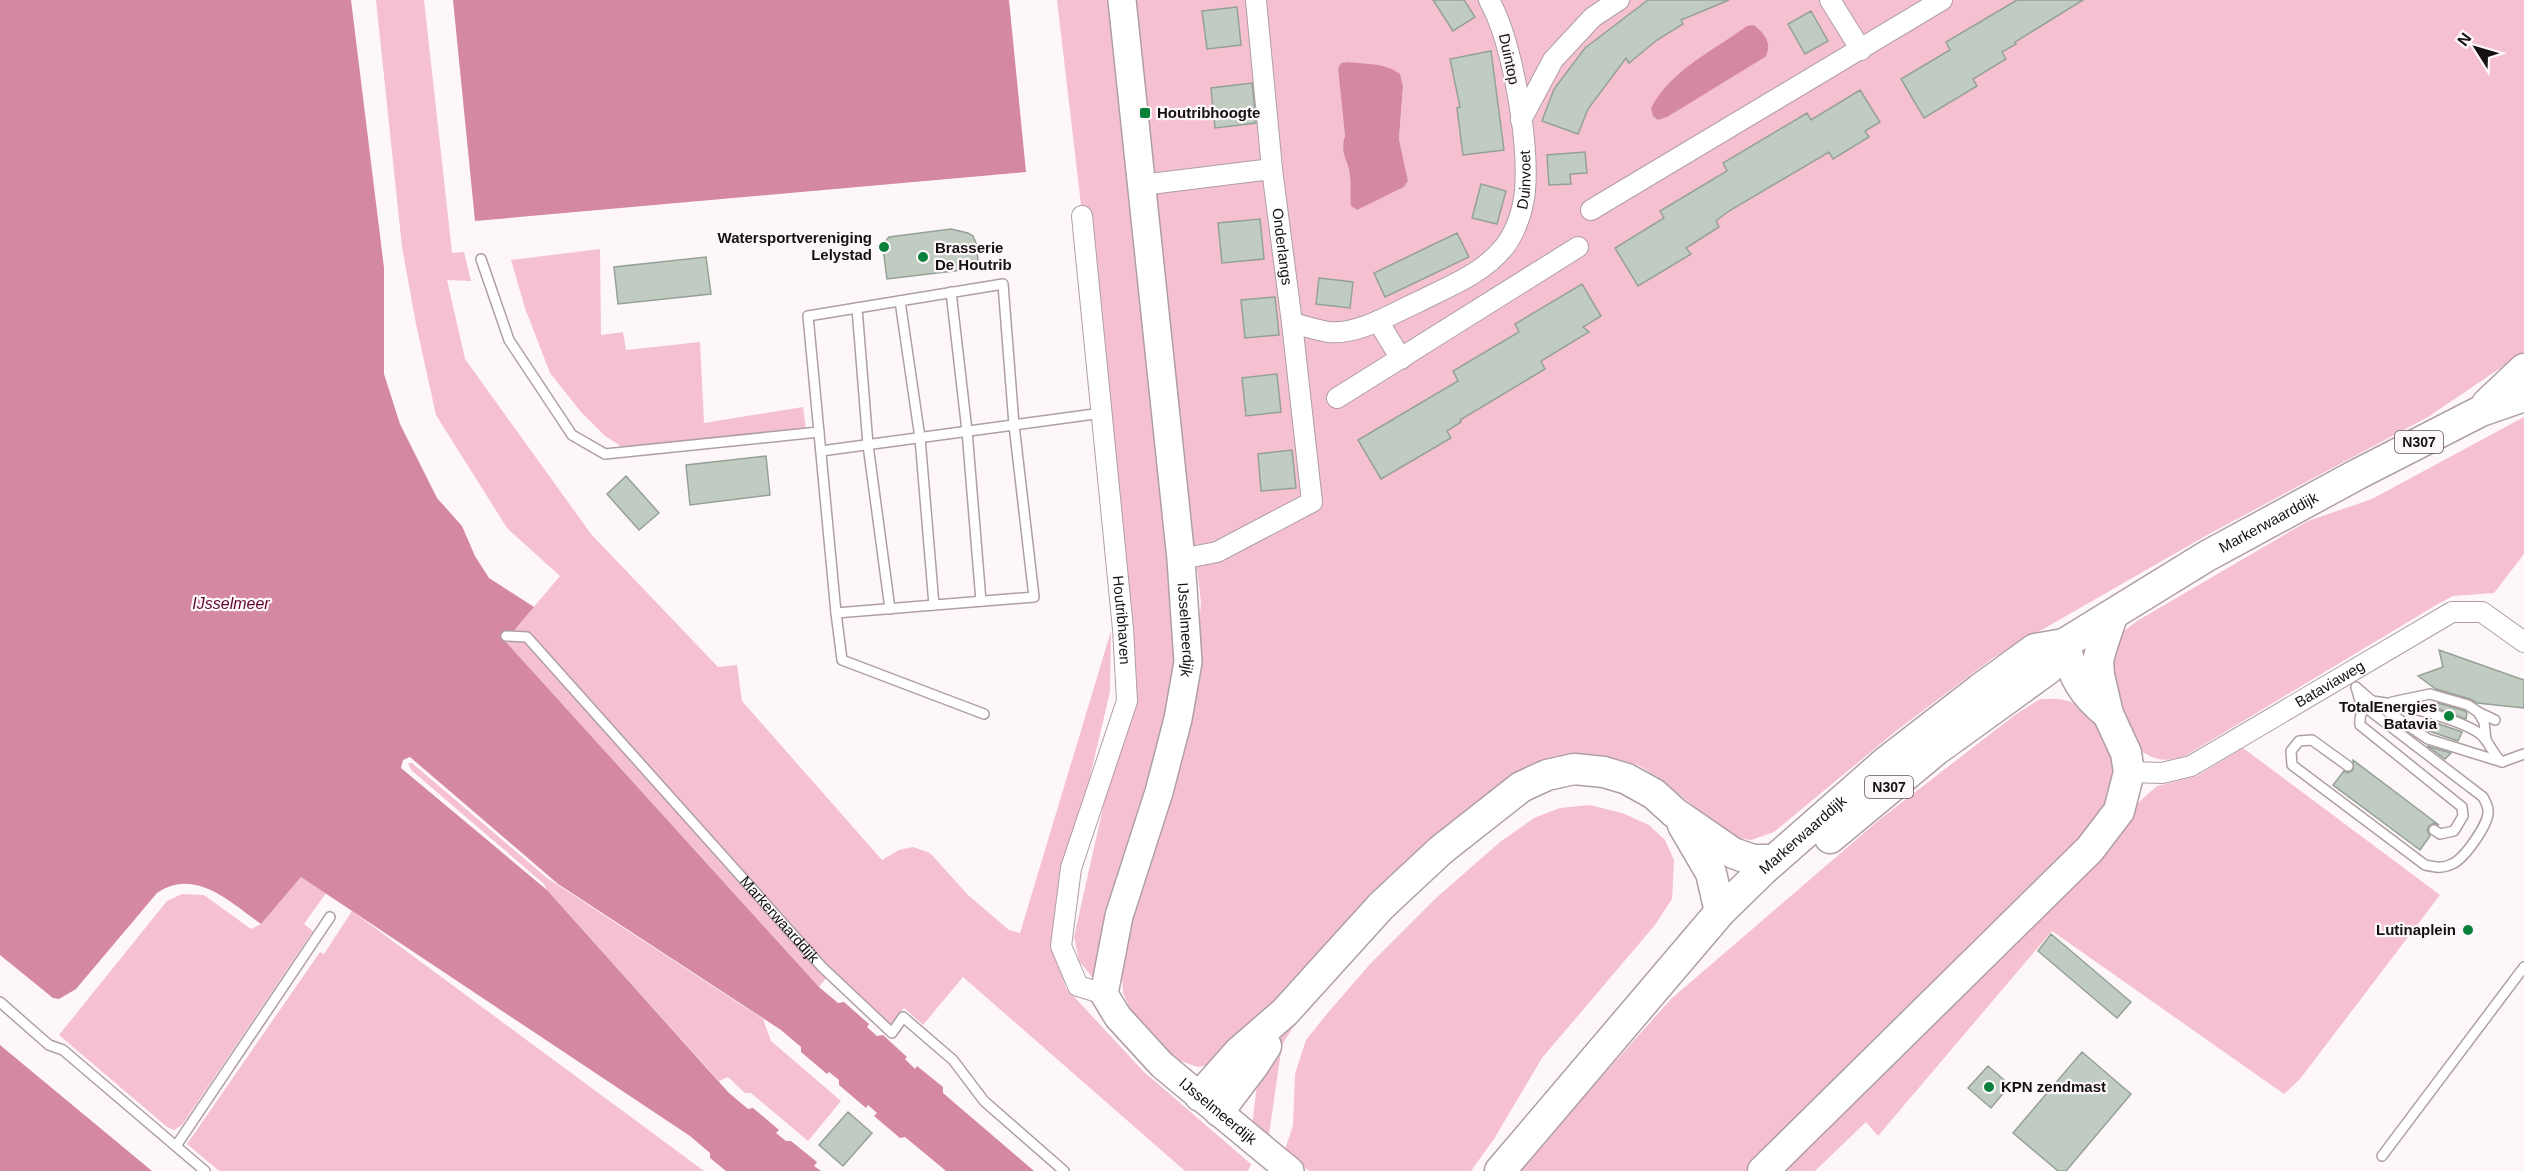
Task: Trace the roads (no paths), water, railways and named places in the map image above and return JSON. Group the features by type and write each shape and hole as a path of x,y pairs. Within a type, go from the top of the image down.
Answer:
{"main road":[{"name":"Markerwaarddijk","path":"2481,411 2524,369"},
{"name":"Markerwaarddijk","path":"1500,1171 1629,1022 1720,912 1774,860 1887,760 1980,689 2035,649 2064,644 2207,556 2348,479 2481,411 2524,396"},
{"path":"1763,1171 2090,849 2119,811 2129,772 2126,753 2108,714 2098,661 2112,616"},
{"name":"Markerwaarddijk","path":"1629,1022 1766,894 1886,790 1936,750 2048,669 2064,644"},
{"path":"2064,644 2072,670 2090,700 2108,714"},
{"path":"1209,1104 1253,1066 1285,1012 1381,906 1442,850 1521,787 1547,775 1574,769 1604,772 1627,779 1654,794 1675,813 1733,854 1753,860 1774,860"},
{"path":"1675,813 1711,873 1720,912"}],"street":[{"name":"IJsselmeerdijk","path":"1122,0 1181,559 1188,662 1179,719 1159,792 1119,916 1104,994 1118,1017 1161,1065 1279,1165"},
{"name":"Onderlangs","path":"1256,0 1272,169 1292,323"},
{"name":"Duintop","path":"1490,0 1509,50 1521,120"},
{"path":"1521,120 1553,60 1593,17 1619,0"},
{"path":"1830,0 1861,50"},
{"path":"1591,210 1942,0"},
{"name":"Duinvoet","path":"1292,323 1329,332 1356,328 1378,321 1478,272 1504,247 1515,230 1525,192 1521,120"},
{"path":"1142,185 1272,169"},
{"name":"Houtribhaven","path":"1082,216 1123,629 1127,701 1071,868 1061,946 1078,986 1104,994"},
{"path":"1337,398 1578,247"},
{"path":"1378,321 1401,359"},
{"path":"1181,559 1217,552 1312,502 1292,323"},
{"name":"Bataviaweg","path":"2129,772 2162,773 2191,766 2350,681 2452,612 2482,612 2524,642"}],"lane":[{"path":"481,259 509,340 572,435 605,454 819,432"},
{"path":"836,613 1034,597 1014,425 1003,284 808,316 836,613 842,660 984,714"},
{"path":"951,292 967,432 981,601"},
{"path":"900,301 920,438 934,605"},
{"path":"857,308 868,445 890,609"},
{"path":"820,451 1101,414"},
{"name":"Markerwaarddijk","path":"506,636 527,637 822,967 891,1033 903,1017 953,1060 984,1101 1064,1171"},
{"path":"2348,766 2312,740 2299,741 2291,751 2292,765 2425,865 2438,868 2453,864 2464,854 2486,824 2489,811 2483,797 2369,704 2350,681"},
{"path":"2434,830 2440,834 2454,831 2463,816 2462,807 2360,725 2359,716 2369,704 2389,703 2416,696 2438,695 2468,705 2495,720"},
{"path":"2389,703 2466,727 2481,734 2494,756 2502,762"},
{"path":"2369,704 2421,735 2467,753 2502,762 2524,754"},
{"path":"2478,712 2484,722 2486,740"},
{"path":"176,1146 330,917"},
{"path":"2382,1156 2524,967"},
{"path":"0,1002 50,1045 63,1050 206,1171"}],"water":[{"name":"IJsselmeer","path":"0,0 351,0 384,268 384,374 400,424 437,498 462,526 475,556 489,578 534,607 505,641 819,987 838,1003 844,1002 869,1024 867,1027 877,1036 883,1035 907,1057 905,1059 915,1069 917,1066 943,1087 943,1093 1034,1171 946,1171 905,1137 900,1138 874,1116 877,1113 868,1105 866,1108 839,1085 839,1080 829,1072 827,1074 801,1052 801,1047 781,1030 558,884 410,757 403,760 401,768 547,890 729,1093 748,1109 753,1108 779,1130 776,1133 786,1141 791,1141 817,1162 814,1166 821,1171 726,1171 710,1158 710,1153 690,1136 301,877 261,924 212,890 185,884 171,886 157,893 76,989 59,999 53,998 0,955"},
{"path":"453,0 1009,0 1026,172 475,221"},
{"path":"1754,25 1767,40 1768,48 1765,57 1667,117 1658,120 1653,116 1651,108 1670,82 1694,62 1747,26"},
{"path":"1341,63 1379,65 1392,69 1400,74 1403,86 1399,139 1408,181 1404,187 1357,210 1351,206 1349,171 1343,148 1345,136 1338,69"},
{"path":"0,1045 152,1171 0,1171"}],"place":[{"name":"Houtribhoogte","path":"1145,113"},
{"name":"Watersportvereniging Lelystad","path":"884,247"},
{"name":"Brasserie De Houtrib","path":"923,257"},
{"name":"TotalEnergies Batavia","path":"2449,716"},
{"name":"Lutinaplein","path":"2468,930"},
{"name":"KPN zendmast","path":"1989,1087"}]}
